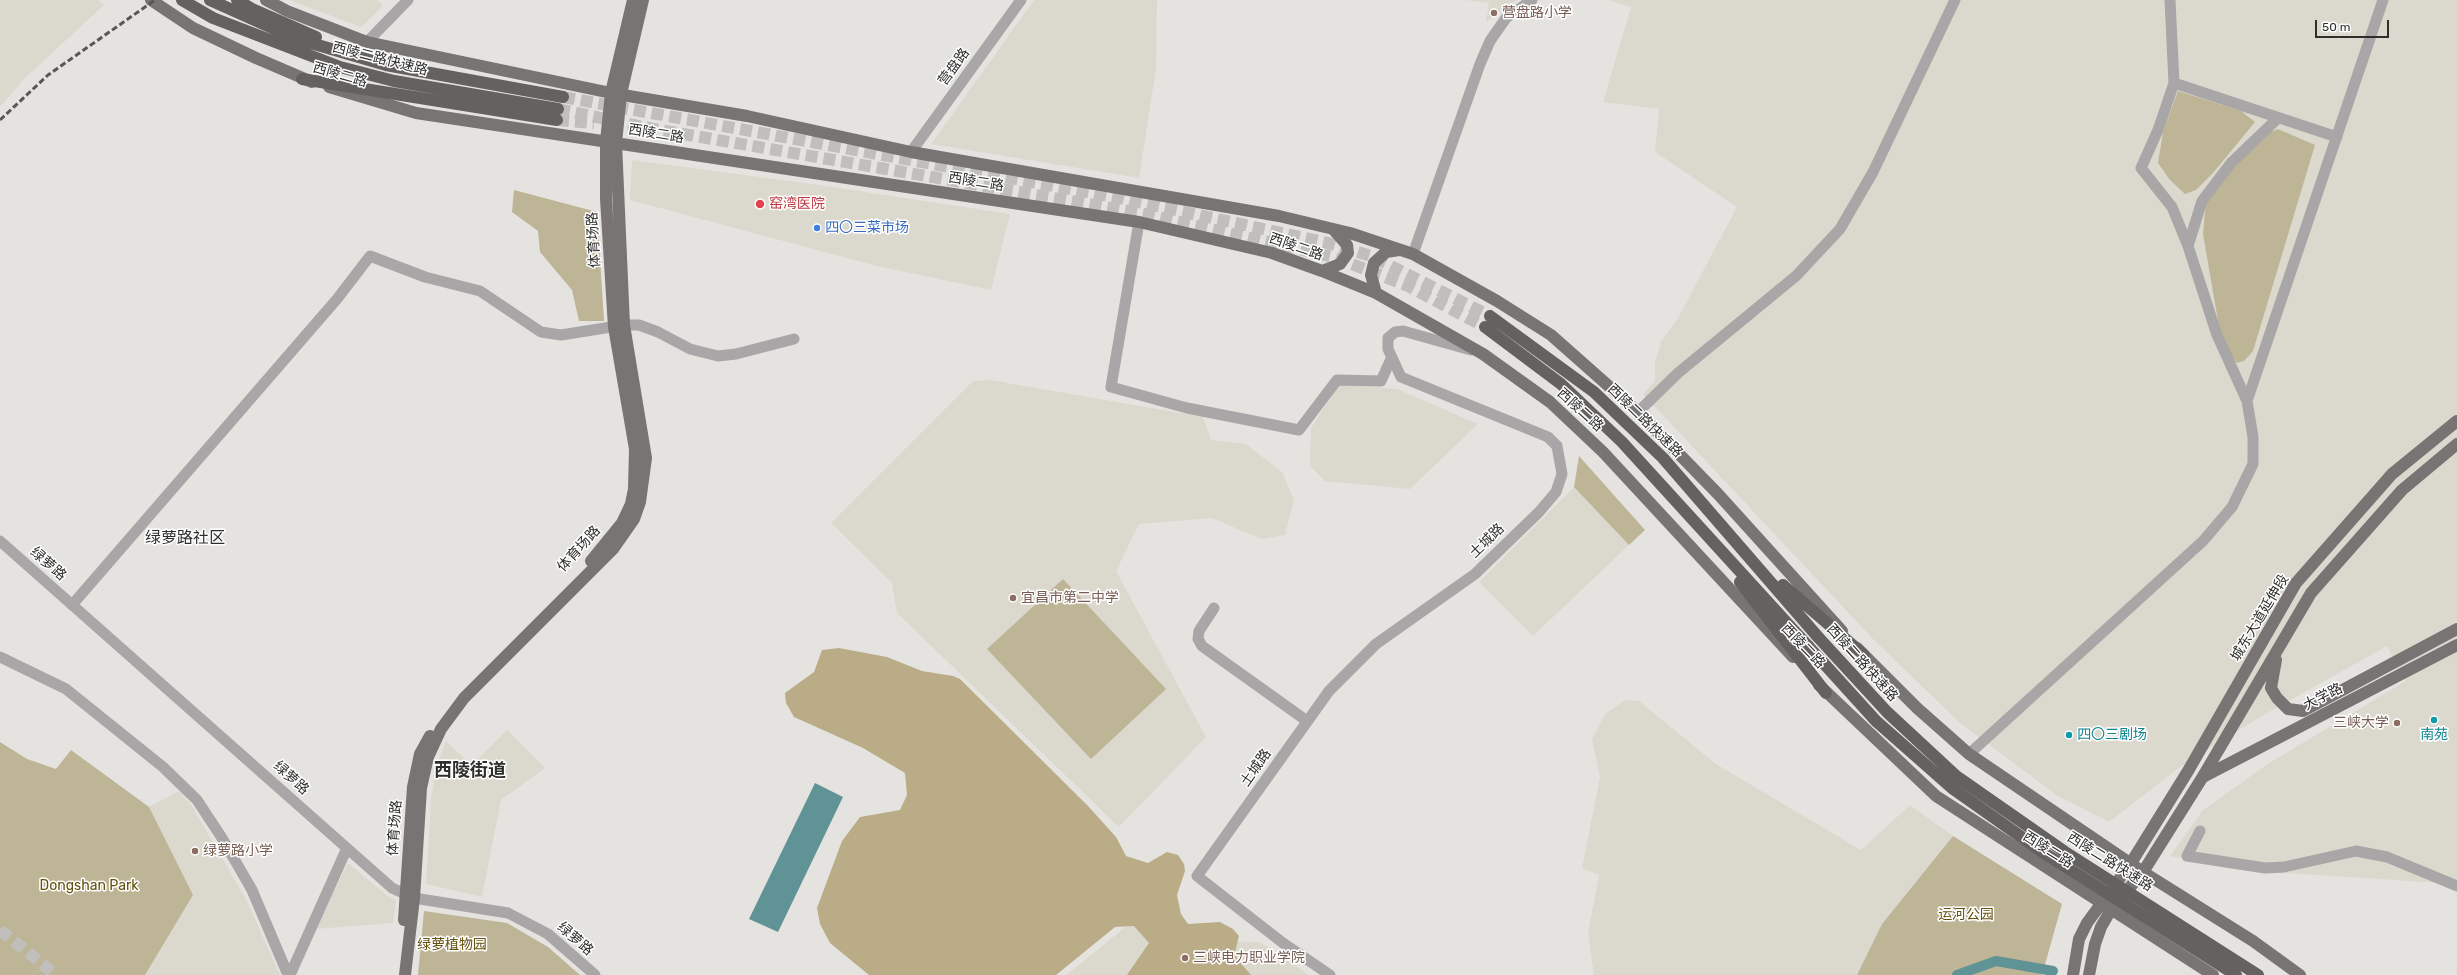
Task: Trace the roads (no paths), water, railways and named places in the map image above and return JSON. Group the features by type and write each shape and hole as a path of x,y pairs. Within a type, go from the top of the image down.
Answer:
{"highway":[{"name":"西陵二路快速路","path":"182,0 213,18 340,67 394,81 557,115 302,80"},
{"name":"西陵二路快速路","path":"210,0 221,7 297,39 386,65 562,97"},
{"path":"237,0 303,32 386,65"},
{"name":"西陵二路快速路","path":"2236,975 2044,853 1952,788 1876,721 1669,491 1561,384 1488,322 1594,392 1663,458 1742,547 1818,637 1887,712 1956,776 2065,852 2258,975"},
{"path":"1669,491 1826,692"},
{"path":"1742,547 1808,608 1864,655"}],"main road":[{"name":"西陵二路","path":"151,0 193,28 302,80 416,113 1139,222 1272,253 1376,293 1483,354 1550,402 1603,452 1826,692 1936,796 2112,908 2213,975"},
{"name":"西陵二路","path":"266,0 287,11 367,42 616,94 747,116 911,152 1279,216 1334,230 1413,254 1497,301 1551,335 1638,412 1718,494 1864,655 1917,708 1969,754 2143,872 2253,941 2300,975"},
{"path":"616,94 633,0"},
{"path":"616,94 643,0"},
{"name":"体育场路","path":"405,975 410,896 413,787 420,754 435,725 460,692 594,558 622,523 631,504 635,476 635,449 619,326 606,199 616,94"},
{"path":"1322,271 1340,264 1348,253 1347,244 1334,230"},
{"path":"1376,293 1370,275 1374,263 1386,252 1399,250"},
{"name":"城东大道延伸段","path":"2073,975 2079,939 2086,923 2101,901 2131,864 2188,771 2296,583 2392,474 2457,421"},
{"path":"2089,975 2095,944 2101,927 2112,908 2143,872 2202,778 2311,593 2402,490 2457,444"},
{"name":"大学路","path":"2278,651 2271,688 2277,698 2288,709 2302,711 2457,629"},
{"name":"大学路","path":"2202,778 2457,645"},
{"name":"体育场路","path":"398,975 410,896"}],"street":[{"path":"367,42 408,0"},
{"name":"营盘路","path":"911,152 1021,0"},
{"path":"1413,254 1480,64 1490,41 1506,18 1532,0"},
{"path":"1638,412 1678,373 1796,276 1840,229 1873,172 1955,0"},
{"path":"1969,754 2203,541 2232,507 2253,464 2254,436 2247,401 2217,335 2188,246 2172,207 2141,168 2158,130 2174,83 2169,16 2170,0"},
{"path":"2247,401 2383,0"},
{"path":"2174,83 2337,137"},
{"path":"2188,246 2202,201 2231,163 2278,118"},
{"path":"1139,222 1111,387 1187,408 1299,430 1337,380 1382,381 1392,359"},
{"path":"72,605 337,299 370,256 425,276 480,291 495,299 541,332 561,335 619,326 639,325 658,332 690,349 718,356 736,354 794,339"},
{"name":"土城路","path":"1330,975 1283,943 1197,876 1329,691 1376,644 1475,574 1539,512 1561,483 1562,474 1557,446 1548,437 1525,425 1401,377 1388,349 1388,338 1395,332 1413,333 1483,354"},
{"name":"绿萝路","path":"0,541 392,888 410,896 508,913 548,934 595,975"},
{"path":"1214,608 1199,631 1198,639 1202,646 1307,721"},
{"path":"0,657 66,690 163,767 197,800 222,838 252,890 289,975"},
{"path":"2200,831 2187,856 2265,868 2284,867 2356,851 2387,857 2457,886"},
{"path":"289,975 347,848"}],"water":[{"path":"815,783 843,797 778,932 749,919"}],"waterway":[{"path":"1957,975 1996,961 2053,971"}],"tunnel":[{"path":"563,97 1120,198 1328,243 1371,256 1490,316"},
{"path":"558,109 643,127 1140,213 1334,257 1408,286 1485,327"},
{"path":"557,120 594,123"},
{"path":"0,930 56,975"}],"railway":[{"path":"0,120 48,75 155,0"}],"place":[{"name":"营盘路小学","path":"1494,13"},
{"name":"窑湾医院","path":"760,204"},
{"name":"四〇三菜市场","path":"817,228"},
{"name":"宜昌市第二中学","path":"1013,598"},
{"name":"南苑","path":"2434,720"},
{"name":"三峡大学","path":"2397,723"},
{"name":"四〇三剧场","path":"2069,735"},
{"name":"绿萝路小学","path":"195,851"},
{"name":"三峡电力职业学院","path":"1185,958"}],"district":[{"name":"绿萝路社区","path":"185,538"},
{"name":"西陵街道","path":"470,771"}],"park label":[{"name":"Dongshan Park","path":"89,886"},
{"name":"运河公园","path":"1966,915"},
{"name":"绿萝植物园","path":"452,945"}]}
